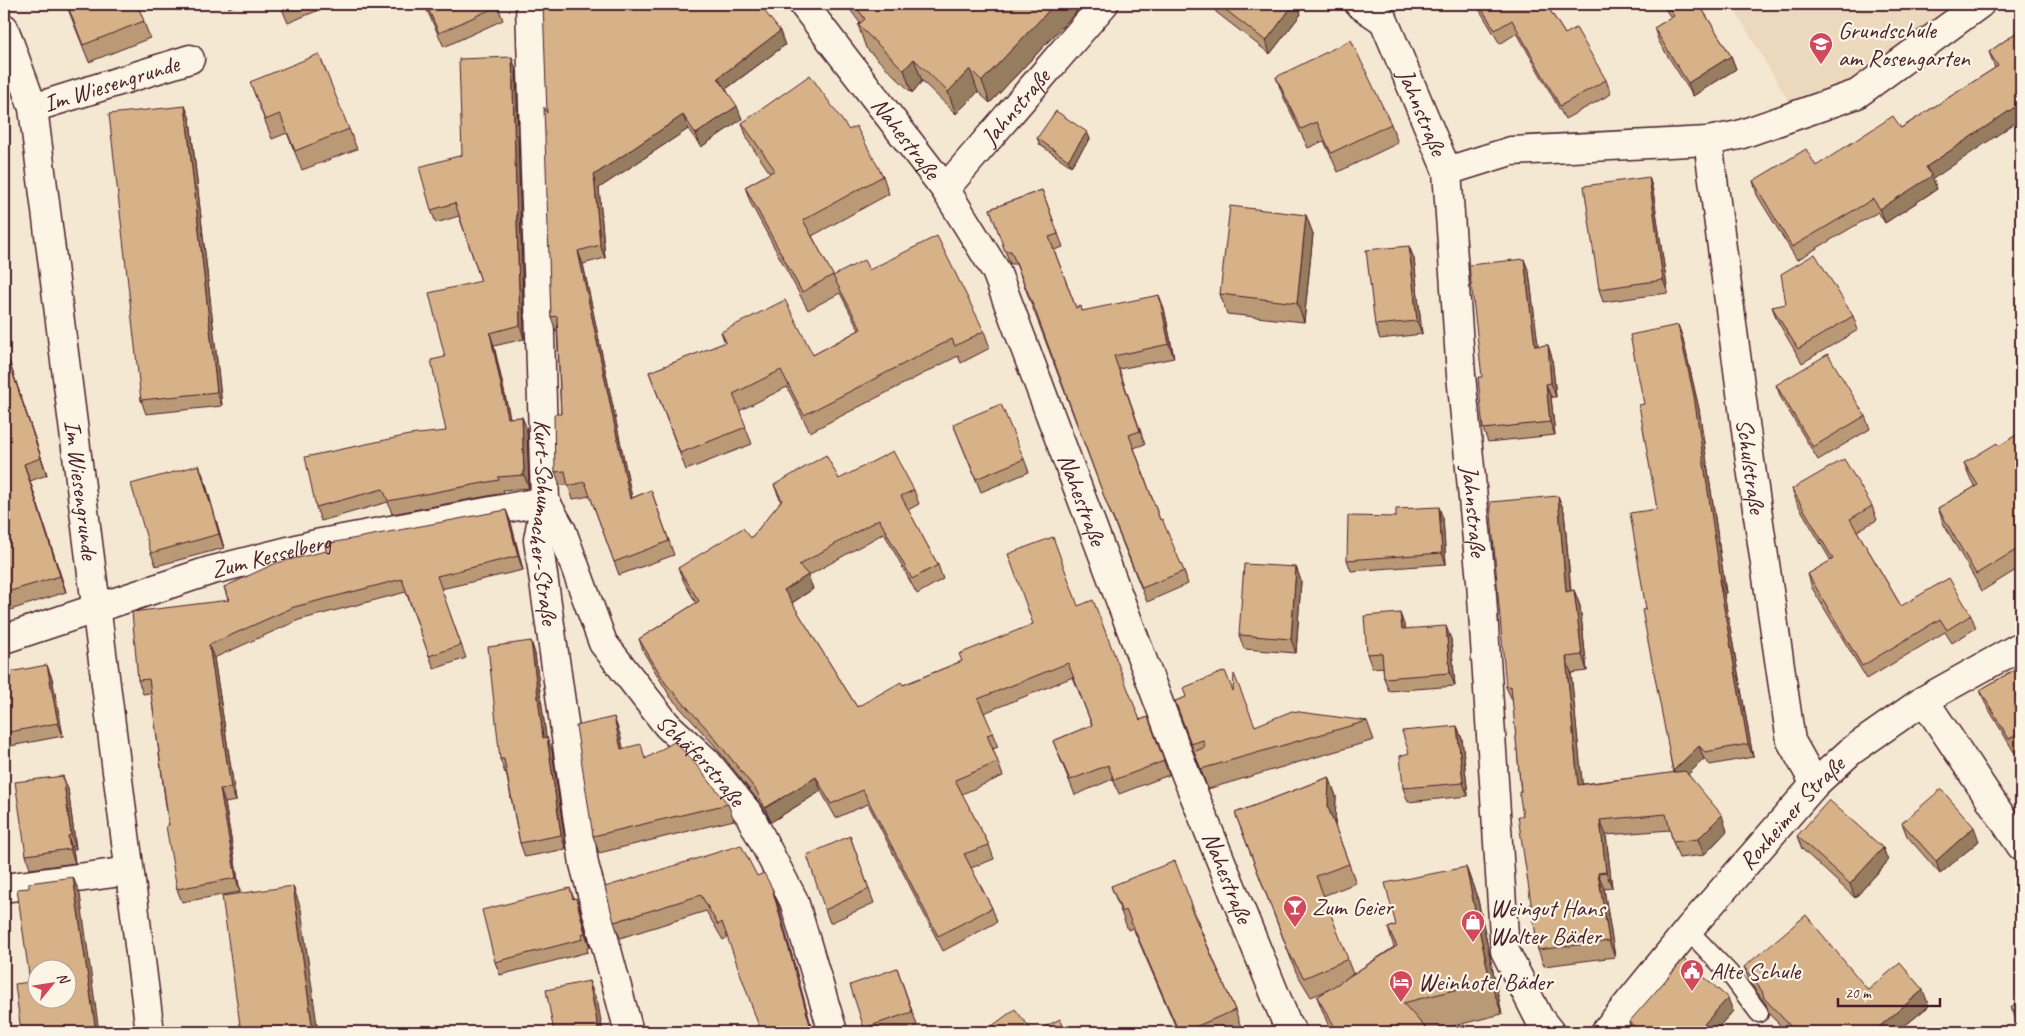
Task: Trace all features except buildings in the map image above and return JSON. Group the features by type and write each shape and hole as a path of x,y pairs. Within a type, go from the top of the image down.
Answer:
{"street":[{"name":"Kurt-Schumacher-Straße","path":"530,4 545,501 538,540 584,864 629,1032"},
{"name":"Nahestraße","path":"803,4 945,189 996,271 1186,774 1287,1024 1292,1032"},
{"name":"Jahnstraße","path":"945,189 1104,4"},
{"name":"Jahnstraße","path":"1359,4 1384,22 1447,172 1461,375 1482,581 1505,951 1539,1018 1550,1032"},
{"path":"1447,172 1511,151 1708,141 1739,135 1856,94 1980,4"},
{"name":"Im Wiesengrunde","path":"4,28 33,108 67,392 97,608 150,1032"},
{"name":"Im Wiesengrunde","path":"33,108 190,59"},
{"name":"Schulstraße","path":"1708,141 1750,461 1791,741 1815,784"},
{"name":"Zum Kesselberg","path":"4,639 209,571 307,546 545,501"},
{"name":"Schäferstraße","path":"545,501 562,531 603,643 667,724 706,761 749,814 794,901 833,1032"},
{"name":"Roxheimer Straße","path":"1606,1032 1688,930 1815,784 1850,751 1924,700 2021,646"},
{"path":"1924,700 2021,846"},
{"path":"4,888 129,871"}],"lane":[{"path":"1688,930 1730,974 1759,1013"}],"shaded area":[{"name":"Grundschule am Rosengarten","path":"1731,4 1961,4 1905,47 1846,84 1792,107"}],"place":[{"name":"Grundschule am Rosengarten","path":"1821,65"},
{"name":"Zum Geier","path":"1295,928"},
{"name":"Weingut Hans Walter Bäder","path":"1473,943"},
{"name":"Alte Schule","path":"1692,992"},
{"name":"Weinhotel Bäder","path":"1401,1003"}]}
